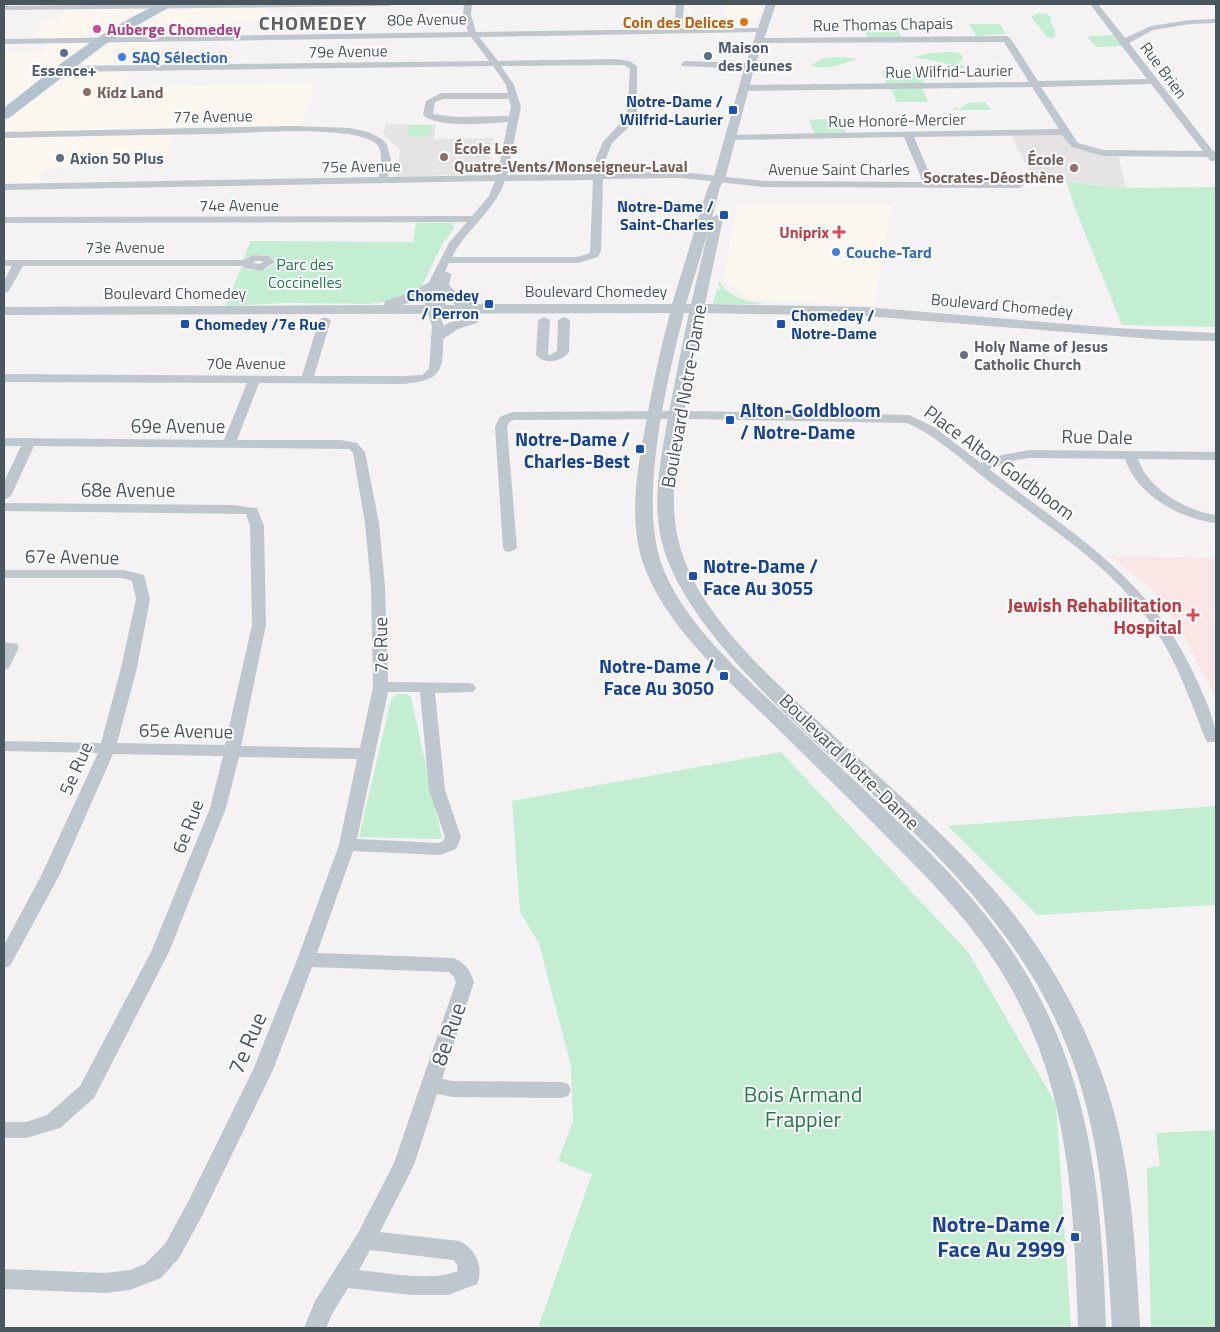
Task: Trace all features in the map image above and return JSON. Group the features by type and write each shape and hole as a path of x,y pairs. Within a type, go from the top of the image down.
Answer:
{"main road":[{"path":"4,114 11,104 64,69 105,38 132,20 166,5"}],"street":[{"path":"4,8 389,4"},
{"path":"468,4 467,15 472,33 510,85 516,107 501,178 494,197 454,243 446,260 574,260 592,256 596,251 597,183 599,177"},
{"path":"678,31 680,4"},
{"name":"Boulevard Notre-Dame","path":"771,4 750,66 719,179 714,187 677,314 655,415 646,467 645,521 650,558 663,587 688,623 727,668 909,846 959,898 1003,956 1042,1026 1061,1077 1079,1150 1084,1196 1092,1328"},
{"name":"Rue Brien","path":"1094,4 1213,154 1216,162"},
{"path":"1124,42 1151,28 1190,22 1216,21"},
{"name":"80e Avenue","path":"4,41 105,38 678,31 760,35"},
{"name":"Rue Thomas Chapais","path":"760,35 1007,38 1035,84"},
{"name":"79e Avenue","path":"64,69 617,62 634,68 632,116 604,149 599,177"},
{"path":"685,64 750,66"},
{"name":"Rue Wilfrid-Laurier","path":"744,88 970,86 1154,81"},
{"path":"1035,84 1064,132 1075,145 1103,153 1213,154"},
{"path":"512,96 441,96 431,101 428,115 432,118 444,120 514,119"},
{"name":"77e Avenue","path":"4,135 295,129 350,131 365,134 379,141 384,147 386,161 383,181"},
{"name":"Rue Honoré-Mercier","path":"730,137 1064,132"},
{"path":"908,135 929,185"},
{"name":"75e Avenue","path":"4,187 681,175 719,179"},
{"name":"Boulevard Notre-Dame","path":"719,179 723,188 719,211 695,314 668,456 665,494 666,522 671,547 678,567 701,606 744,659 976,884 1029,952 1061,1006 1083,1057 1105,1126 1112,1164 1118,1221 1126,1328"},
{"name":"Avenue Saint Charles","path":"719,179 764,184 1019,185"},
{"name":"74e Avenue","path":"4,220 474,219"},
{"name":"70e Avenue","path":"4,378 403,380 425,378 435,371 438,337 438,286 446,260"},
{"name":"73e Avenue","path":"4,263 247,263"},
{"path":"4,290 19,263"},
{"path":"372,309 406,299 438,286 475,314 450,327 438,337"},
{"name":"Boulevard Chomedey","path":"4,311 372,309 475,314 544,320 677,314"},
{"name":"Boulevard Chomedey","path":"475,314 695,314 816,310 886,313 1119,333 1216,337"},
{"name":"Boulevard Chomedey","path":"4,320 325,320 437,312"},
{"name":"Boulevard Chomedey","path":"695,314 864,322 1096,342 1216,348"},
{"path":"308,379 325,320"},
{"path":"544,320 542,355 550,358 558,356 563,352 564,320"},
{"path":"229,444 254,379"},
{"name":"Place Alton Goldbloom","path":"510,548 502,428 504,420 518,415 906,418 925,428 979,468 1100,562 1141,601 1163,630 1180,660 1213,738"},
{"name":"69e Avenue","path":"4,442 340,444 353,446"},
{"path":"4,496 29,442"},
{"name":"7e Rue","path":"4,1278 105,1283 130,1280 153,1271 172,1251 195,1209 262,1070 306,960 347,845 381,687 381,627 372,523 359,452 353,446"},
{"name":"Rue Dale","path":"979,468 1007,458 1029,454 1216,456"},
{"path":"1130,456 1136,471 1158,493 1195,516 1216,519"},
{"name":"68e Avenue","path":"4,507 232,509 252,511"},
{"name":"6e Rue","path":"4,1130 26,1130 53,1122 87,1092 160,952 218,808 259,625 257,526 252,511"},
{"name":"67e Avenue","path":"4,574 123,574 139,578"},
{"name":"5e Rue","path":"4,961 51,874 108,748 129,668 143,599 139,578"},
{"path":"4,665 8,647"},
{"path":"381,687 468,688"},
{"path":"347,845 440,848 450,845 453,838 437,790 427,689"},
{"name":"65e Avenue","path":"4,746 368,754"},
{"name":"8e Rue","path":"306,960 453,965 462,973 465,982 404,1165 365,1240 323,1308 315,1328"},
{"path":"431,1085 453,1089 561,1090"},
{"path":"343,1278 448,1285 469,1277 467,1260 459,1251 365,1240"}],"shaded area":[{"path":"112,4 146,4 138,8 145,9 98,35 85,35 84,41 89,42 11,101 4,101 4,53 44,51 51,37 33,37 47,18 59,17 64,9 109,9"},
{"path":"182,4 239,4 238,9 268,8 268,22 200,23 192,35 163,35 150,65 131,65 122,88 316,82 302,125 182,127 173,135 162,169 108,167 46,169 37,182 9,182 4,187 4,123 129,28 164,10 191,10 195,5"},
{"path":"728,4 762,4 756,20 721,18"},
{"name":"École Les Quatre-Vents/Monseigneur-Laval","path":"386,124 436,125 434,139 494,138 486,174 396,177 400,150 383,134"},
{"name":"École Socrates-Déosthène","path":"1065,132 1075,145 1118,154 1126,188 1067,182 1035,182 1010,133"},
{"path":"737,205 892,205 874,306 749,299 724,279"},
{"name":"Jewish Rehabilitation Hospital","path":"1110,556 1216,558 1216,700 1183,633 1159,598 1146,584"}],"green space":[{"path":"1038,13 1047,14 1052,19 1050,22 1055,30 1055,37 1048,38 1031,17"},
{"path":"895,24 901,37 868,38 862,25"},
{"path":"969,24 1000,24 1006,34 976,36"},
{"path":"1114,35 1123,46 1096,47 1087,36"},
{"path":"954,52 961,54 963,60 958,62 966,68 950,69 945,63 914,57 930,53"},
{"path":"843,57 858,59 841,65 823,68 811,65 824,58"},
{"path":"882,70 920,72 925,85 887,86"},
{"path":"891,88 922,88 928,102 897,102"},
{"path":"985,102 991,110 953,110 954,108 961,108 968,103"},
{"path":"839,118 846,134 815,135 809,120"},
{"path":"409,125 433,125 429,137 407,136"},
{"path":"1067,182 1126,188 1216,187 1216,327 1122,325 1074,206"},
{"name":"Parc des Coccinelles","path":"416,223 454,223 452,226 455,227 443,243 422,286 411,293 390,301 368,304 285,303 226,306 241,267 249,270 259,270 268,268 275,263 274,259 263,255 255,255 243,259 251,241 413,242"},
{"path":"719,281 723,287 739,298 765,304 713,304 717,289 720,289 721,286 718,286"},
{"path":"398,694 408,694 411,697 442,839 359,837 391,700"},
{"name":"Bois Armand Frappier","path":"781,752 968,952 1056,1104 1071,1328 538,1328 592,1174 558,1161 573,1122 571,1066 539,943 520,912 512,801"},
{"path":"1216,806 1216,905 1037,915 948,826"},
{"path":"1216,1130 1216,1328 1151,1328 1147,1168 1160,1166 1156,1133"}],"place":[{"name":"Coin des Delices","path":"744,22"},
{"name":"Auberge Chomedey","path":"97,29"},
{"name":"Essence+","path":"64,53"},
{"name":"Maison des Jeunes","path":"708,56"},
{"name":"SAQ Sélection","path":"122,57"},
{"name":"Kidz Land","path":"87,92"},
{"name":"Notre-Dame / Wilfrid-Laurier","path":"733,110"},
{"name":"École Les Quatre-Vents/Monseigneur-Laval","path":"444,157"},
{"name":"Axion 50 Plus","path":"60,158"},
{"name":"École Socrates-Déosthène","path":"1074,168"},
{"name":"Notre-Dame / Saint-Charles","path":"724,215"},
{"name":"Uniprix","path":"839,232"},
{"name":"Couche-Tard","path":"836,252"},
{"name":"Chomedey / Perron","path":"489,304"},
{"name":"Chomedey /7e Rue","path":"185,324"},
{"name":"Chomedey / Notre-Dame","path":"781,324"},
{"name":"Holy Name of Jesus Catholic Church","path":"964,355"},
{"name":"Alton-Goldbloom / Notre-Dame","path":"730,420"},
{"name":"Notre-Dame / Charles-Best","path":"640,449"},
{"name":"Notre-Dame / Face Au 3055","path":"693,576"},
{"name":"Jewish Rehabilitation Hospital","path":"1193,615"},
{"name":"Notre-Dame / Face Au 3050","path":"724,676"},
{"name":"Notre-Dame / Face Au 2999","path":"1075,1237"}],"district":[{"name":"CHOMEDEY","path":"313,22"}]}
